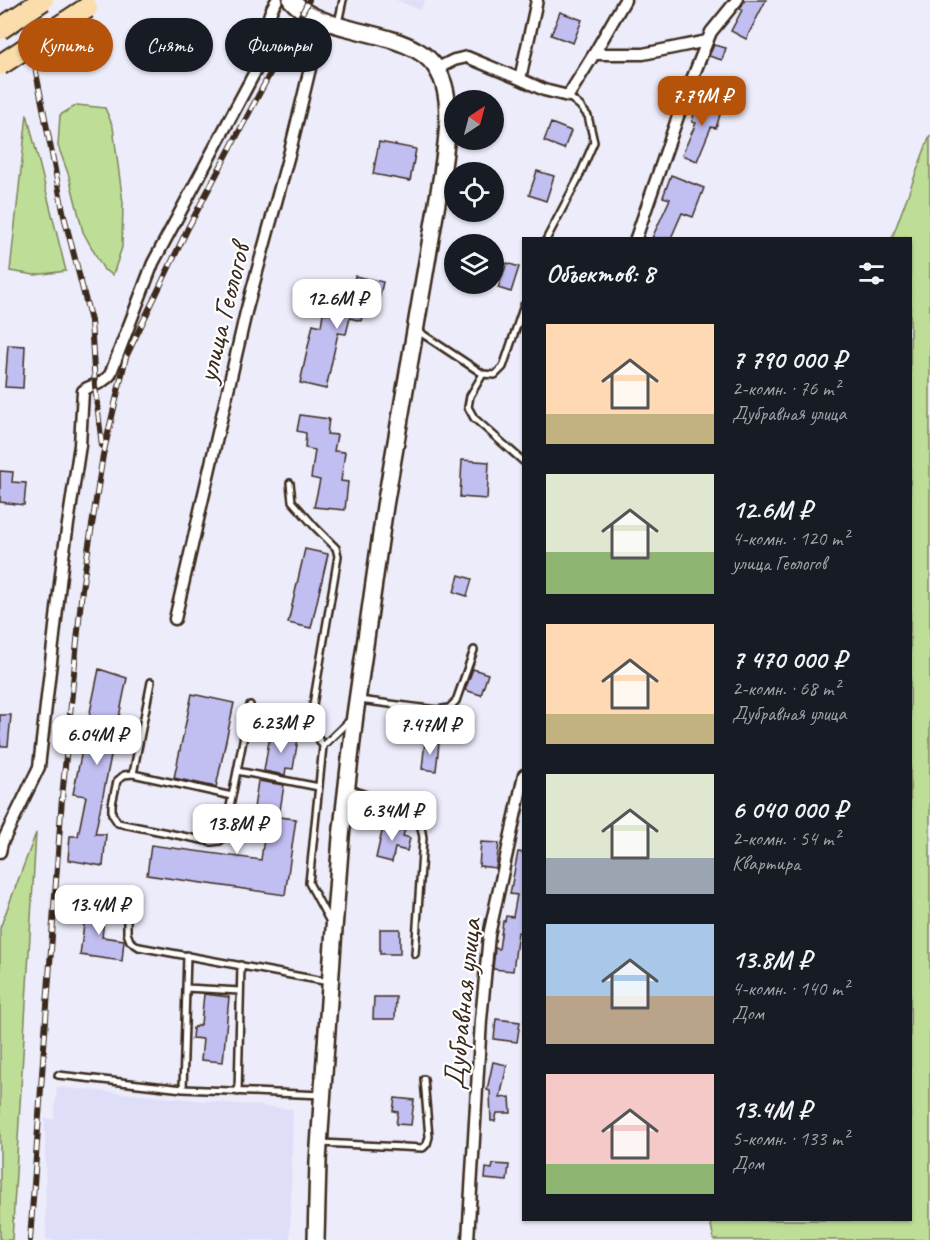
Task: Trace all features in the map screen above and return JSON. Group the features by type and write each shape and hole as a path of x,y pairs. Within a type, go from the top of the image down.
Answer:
{"highway":[{"path":"0,29 43,0"},
{"path":"0,65 87,8"}],"main road":[{"path":"291,0 302,10 318,18"},
{"path":"316,1240 319,1143 330,982 355,715 385,506 447,133 447,95 438,68 412,48 332,23"}],"street":[{"path":"0,852 2,843 39,767 63,557 80,445 83,391 87,387 104,381 110,375 153,263 257,68 264,48 270,10 277,0"},
{"path":"520,79 537,0"},
{"path":"438,68 454,60 467,57 544,90 568,96 625,0"},
{"path":"636,237 684,99 707,41 711,32 737,0"},
{"path":"594,54 643,54 707,41"},
{"name":"улица Геологов","path":"175,619 246,312 309,72"},
{"name":"Дубравная улица","path":"468,1240 489,935 522,784"}],"lane":[{"path":"337,25 343,0"},
{"path":"548,237 578,179 594,142 588,116 568,96"},
{"path":"415,329 483,374 495,375 503,367 522,311"},
{"path":"483,374 471,396 468,407 474,418 522,460"},
{"path":"290,483 292,501 336,548 338,556 311,717 313,730 323,746 309,883 334,929"},
{"path":"357,699 437,710 449,708 456,700 474,650"},
{"path":"133,774 151,682"},
{"path":"232,796 133,774 124,775 117,781 112,814 118,823 212,842 220,841 224,837 250,705"},
{"path":"323,746 355,715"},
{"path":"237,771 319,787"},
{"path":"347,787 403,812 418,822 422,828 415,954"},
{"path":"127,901 127,933 130,940 139,947 330,982"},
{"path":"183,1089 187,956"},
{"path":"238,1092 241,965"},
{"path":"186,988 240,991"},
{"path":"58,1075 183,1089 322,1095"},
{"path":"319,1143 423,1148 429,1137 424,1080"}],"shaded area":[{"path":"396,0 425,0 420,10"},
{"path":"57,1087 293,1109 290,1240 46,1240 45,1119 54,1119"}],"green space":[{"path":"77,105 105,108 113,127 123,203 122,247 113,275 104,270 83,232 69,176 58,146 60,115"},
{"path":"27,114 66,271 35,275 10,271"},
{"path":"930,135 930,1240 714,1240 710,1221 912,1221 912,237 892,237"},
{"path":"36,833 12,1240 0,1240 0,928"}],"building":[{"path":"745,0 766,0 746,39 731,31"},
{"path":"560,12 582,20 573,43 551,35"},
{"path":"714,45 726,48 722,60 709,56"},
{"path":"698,98 723,105 716,128 711,127 697,161 682,155 696,123 692,122"},
{"path":"551,123 571,131 564,149 544,141"},
{"path":"379,142 416,149 410,181 373,174"},
{"path":"537,171 554,176 546,201 529,195"},
{"path":"671,175 704,188 693,217 682,213 671,237 652,237 670,199 663,197"},
{"path":"507,263 519,267 511,292 504,290 504,271"},
{"path":"355,276 383,282 376,312 364,309 361,321 350,318 346,334 338,333 326,389 300,383 313,324 321,326 323,313 334,315 337,301 349,303"},
{"path":"8,345 25,346 23,388 5,387"},
{"path":"300,415 329,419 327,434 337,435 334,451 345,452 341,481 348,482 345,510 314,507 320,480 311,478 315,450 305,448 306,433 297,431"},
{"path":"462,460 489,462 487,499 460,497"},
{"path":"0,471 13,472 12,482 26,483 24,505 0,502"},
{"path":"305,549 328,554 311,628 288,623"},
{"path":"459,575 472,579 467,596 454,592"},
{"path":"99,669 127,678 95,834 106,834 103,866 68,860 70,836 78,836 86,796 73,794"},
{"path":"473,669 488,674 481,695 465,690"},
{"path":"192,694 234,703 216,787 174,778"},
{"path":"0,715 11,715 8,746 0,746"},
{"path":"270,735 298,739 293,769 286,768 285,775 264,771"},
{"path":"425,741 439,743 436,771 422,769"},
{"path":"258,781 284,785 279,817 296,819 285,895 147,875 151,845 261,860 268,810 254,808"},
{"path":"384,823 405,829 403,836 410,838 407,851 395,848 392,862 376,858"},
{"path":"481,842 499,843 496,868 479,866"},
{"path":"518,852 522,853 522,933 518,932 513,971 493,969 495,948 499,949 503,921 506,916 513,917 517,895 510,894"},
{"path":"87,902 106,904 102,937 124,940 122,961 80,955"},
{"path":"380,929 400,929 400,954 380,954"},
{"path":"204,994 229,997 223,1062 201,1060 203,1039 192,1038 193,1028 201,1024"},
{"path":"374,997 396,997 395,1019 373,1019"},
{"path":"496,1019 520,1022 517,1042 494,1039"},
{"path":"493,1062 507,1065 500,1098 510,1097 511,1113 497,1113 495,1121 491,1121 490,1091 487,1090"},
{"path":"395,1098 414,1100 411,1125 396,1124 398,1112 393,1111"},
{"path":"493,1164 509,1165 507,1181 485,1179 486,1168 492,1169"}],"railway":[{"path":"33,0 36,72 64,216 91,321 102,446"},
{"path":"30,1240 62,798 82,589 103,455 126,357 188,228 309,0"}]}
